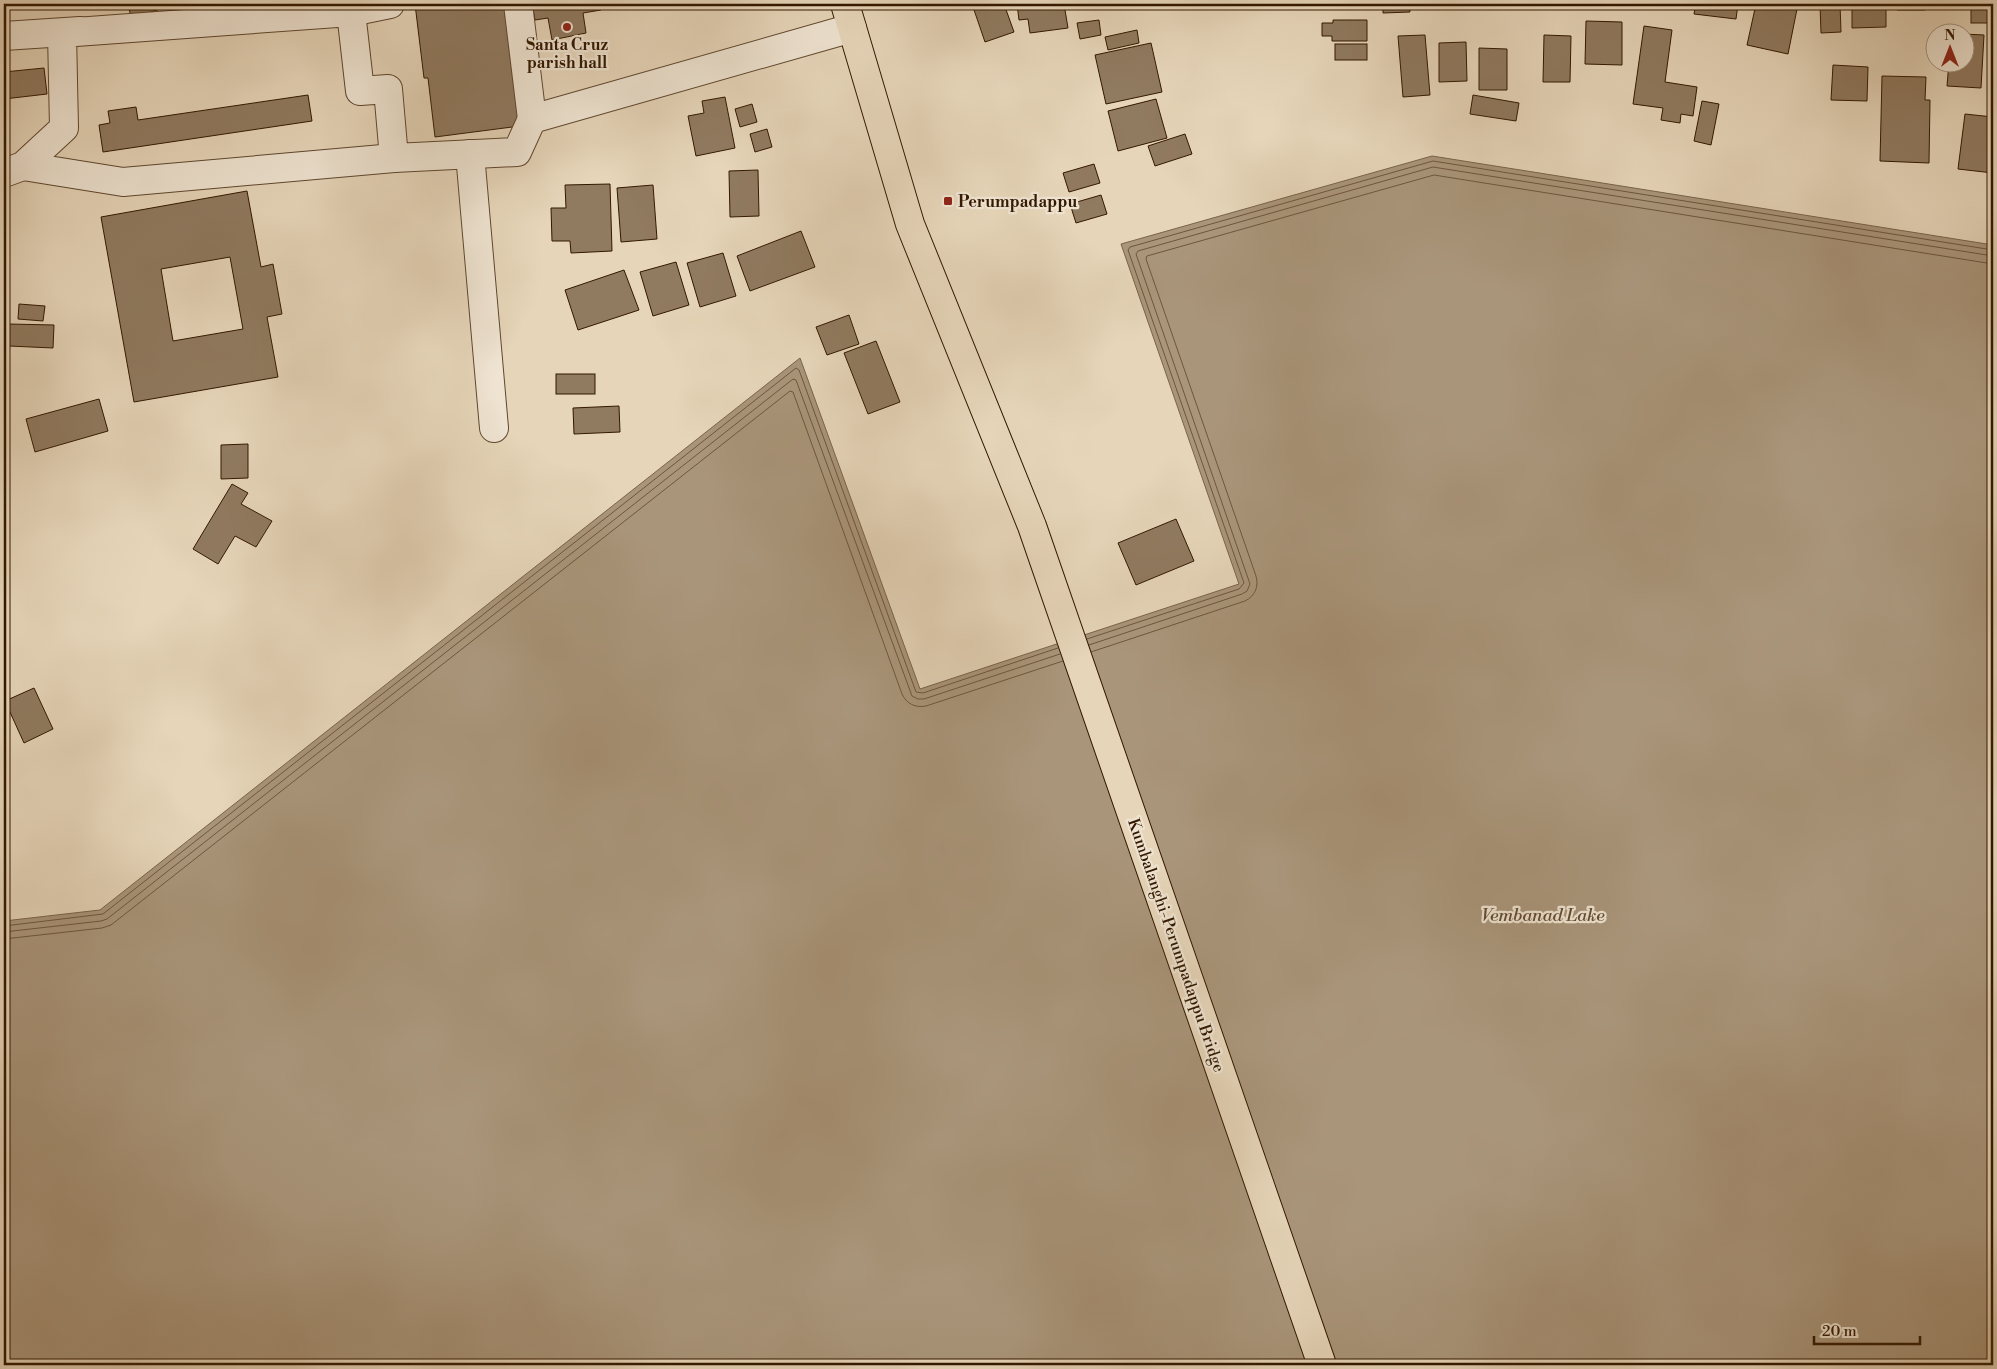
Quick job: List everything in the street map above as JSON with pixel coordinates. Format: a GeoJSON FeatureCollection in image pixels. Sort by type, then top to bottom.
{"type":"FeatureCollection","features":[{"type":"Feature","properties":{"kind":"main road","name":"Kumbalanghi-Perumpadappu Bridge"},"geometry":{"type":"LineString","coordinates":[[849,16],[910,224],[1032,526],[1322,1365]]}},
{"type":"Feature","properties":{"kind":"street"},"geometry":{"type":"LineString","coordinates":[[14,170],[64,128],[62,34],[305,9],[352,12],[390,4]]}},
{"type":"Feature","properties":{"kind":"street"},"geometry":{"type":"LineString","coordinates":[[14,170],[123,182],[394,158],[517,152],[532,119],[518,4]]}},
{"type":"Feature","properties":{"kind":"street"},"geometry":{"type":"LineString","coordinates":[[352,12],[360,91],[388,89],[394,158]]}},
{"type":"Feature","properties":{"kind":"street"},"geometry":{"type":"LineString","coordinates":[[532,119],[849,16]]}},
{"type":"Feature","properties":{"kind":"street"},"geometry":{"type":"LineString","coordinates":[[4,36],[87,31]]}},
{"type":"Feature","properties":{"kind":"street"},"geometry":{"type":"LineString","coordinates":[[470,154],[494,428]]}},
{"type":"Feature","properties":{"kind":"water","name":"Vembanad Lake"},"geometry":{"type":"Polygon","coordinates":[[[1432,156],[1993,245],[1993,1365],[4,1365],[4,921],[100,910],[800,358],[920,689],[1239,584],[1121,244],[1432,156]]]}},
{"type":"Feature","properties":{"kind":"building"},"geometry":{"type":"Polygon","coordinates":[[[127,4],[176,4],[132,18],[127,4]]]}},
{"type":"Feature","properties":{"kind":"building"},"geometry":{"type":"Polygon","coordinates":[[[415,4],[508,4],[520,126],[435,137],[428,78],[424,78],[415,4]]]}},
{"type":"Feature","properties":{"kind":"building","name":"Santa Cruz parish hall"},"geometry":{"type":"Polygon","coordinates":[[[532,4],[600,4],[601,10],[583,13],[586,33],[552,40],[548,18],[535,20],[532,4]]]}},
{"type":"Feature","properties":{"kind":"building"},"geometry":{"type":"Polygon","coordinates":[[[933,4],[953,4],[934,8],[933,4]]]}},
{"type":"Feature","properties":{"kind":"building"},"geometry":{"type":"Polygon","coordinates":[[[972,4],[1004,4],[1014,32],[985,42],[972,4]]]}},
{"type":"Feature","properties":{"kind":"building"},"geometry":{"type":"Polygon","coordinates":[[[1017,4],[1064,4],[1068,28],[1030,33],[1028,19],[1019,20],[1017,4]]]}},
{"type":"Feature","properties":{"kind":"building"},"geometry":{"type":"Polygon","coordinates":[[[1383,4],[1409,4],[1410,12],[1383,13],[1383,4]]]}},
{"type":"Feature","properties":{"kind":"building"},"geometry":{"type":"Polygon","coordinates":[[[1696,4],[1738,4],[1736,19],[1694,14],[1696,4]]]}},
{"type":"Feature","properties":{"kind":"building"},"geometry":{"type":"Polygon","coordinates":[[[1756,4],[1798,4],[1788,54],[1747,45],[1756,4]]]}},
{"type":"Feature","properties":{"kind":"building"},"geometry":{"type":"Polygon","coordinates":[[[1820,4],[1840,4],[1841,32],[1821,33],[1820,4]]]}},
{"type":"Feature","properties":{"kind":"building"},"geometry":{"type":"Polygon","coordinates":[[[1852,4],[1886,4],[1886,27],[1852,28],[1852,4]]]}},
{"type":"Feature","properties":{"kind":"building"},"geometry":{"type":"Polygon","coordinates":[[[1897,4],[1924,4],[1925,10],[1897,10],[1897,4]]]}},
{"type":"Feature","properties":{"kind":"building"},"geometry":{"type":"Polygon","coordinates":[[[1971,4],[1993,4],[1993,23],[1971,22],[1971,4]]]}},
{"type":"Feature","properties":{"kind":"building"},"geometry":{"type":"Polygon","coordinates":[[[1099,20],[1101,35],[1080,39],[1077,23],[1099,20]]]}},
{"type":"Feature","properties":{"kind":"building"},"geometry":{"type":"Polygon","coordinates":[[[1333,20],[1367,20],[1367,41],[1332,41],[1332,36],[1322,36],[1322,23],[1333,23],[1333,20]]]}},
{"type":"Feature","properties":{"kind":"building"},"geometry":{"type":"Polygon","coordinates":[[[1586,21],[1622,22],[1622,65],[1585,64],[1586,21]]]}},
{"type":"Feature","properties":{"kind":"building"},"geometry":{"type":"Polygon","coordinates":[[[1644,26],[1672,30],[1665,82],[1697,87],[1693,116],[1681,114],[1680,123],[1661,120],[1663,108],[1633,104],[1644,26]]]}},
{"type":"Feature","properties":{"kind":"building"},"geometry":{"type":"Polygon","coordinates":[[[1137,30],[1139,43],[1108,50],[1105,37],[1137,30]]]}},
{"type":"Feature","properties":{"kind":"building"},"geometry":{"type":"Polygon","coordinates":[[[1974,34],[1984,35],[1981,88],[1947,86],[1948,72],[1974,72],[1974,34]]]}},
{"type":"Feature","properties":{"kind":"building"},"geometry":{"type":"Polygon","coordinates":[[[1425,35],[1430,95],[1403,97],[1398,36],[1425,35]]]}},
{"type":"Feature","properties":{"kind":"building"},"geometry":{"type":"Polygon","coordinates":[[[1544,35],[1571,36],[1570,82],[1543,82],[1544,35]]]}},
{"type":"Feature","properties":{"kind":"building"},"geometry":{"type":"Polygon","coordinates":[[[1466,42],[1467,81],[1439,82],[1439,43],[1466,42]]]}},
{"type":"Feature","properties":{"kind":"building"},"geometry":{"type":"Polygon","coordinates":[[[1151,43],[1162,92],[1106,104],[1095,55],[1151,43]]]}},
{"type":"Feature","properties":{"kind":"building"},"geometry":{"type":"Polygon","coordinates":[[[1335,44],[1367,44],[1367,60],[1335,60],[1335,44]]]}},
{"type":"Feature","properties":{"kind":"building"},"geometry":{"type":"Polygon","coordinates":[[[1479,48],[1507,49],[1507,90],[1479,90],[1479,48]]]}},
{"type":"Feature","properties":{"kind":"building"},"geometry":{"type":"Polygon","coordinates":[[[1833,65],[1868,67],[1867,101],[1831,100],[1833,65]]]}},
{"type":"Feature","properties":{"kind":"building"},"geometry":{"type":"Polygon","coordinates":[[[44,68],[47,94],[4,99],[4,72],[44,68]]]}},
{"type":"Feature","properties":{"kind":"building"},"geometry":{"type":"Polygon","coordinates":[[[1882,76],[1926,77],[1925,100],[1930,100],[1929,163],[1880,161],[1882,76]]]}},
{"type":"Feature","properties":{"kind":"building"},"geometry":{"type":"Polygon","coordinates":[[[308,95],[312,121],[103,152],[99,125],[110,123],[108,111],[136,107],[138,120],[308,95]]]}},
{"type":"Feature","properties":{"kind":"building"},"geometry":{"type":"Polygon","coordinates":[[[1473,95],[1519,103],[1516,121],[1470,114],[1473,95]]]}},
{"type":"Feature","properties":{"kind":"building"},"geometry":{"type":"Polygon","coordinates":[[[725,97],[735,148],[696,156],[688,116],[704,113],[702,101],[725,97]]]}},
{"type":"Feature","properties":{"kind":"building"},"geometry":{"type":"Polygon","coordinates":[[[1156,99],[1167,138],[1118,151],[1108,111],[1156,99]]]}},
{"type":"Feature","properties":{"kind":"building"},"geometry":{"type":"Polygon","coordinates":[[[1702,101],[1719,104],[1711,145],[1694,141],[1702,101]]]}},
{"type":"Feature","properties":{"kind":"building"},"geometry":{"type":"Polygon","coordinates":[[[752,104],[757,122],[740,127],[735,109],[752,104]]]}},
{"type":"Feature","properties":{"kind":"building"},"geometry":{"type":"Polygon","coordinates":[[[1965,114],[1993,117],[1993,173],[1958,169],[1965,114]]]}},
{"type":"Feature","properties":{"kind":"building"},"geometry":{"type":"Polygon","coordinates":[[[767,129],[772,147],[755,152],[750,134],[767,129]]]}},
{"type":"Feature","properties":{"kind":"building"},"geometry":{"type":"Polygon","coordinates":[[[1185,134],[1192,154],[1155,166],[1148,146],[1185,134]]]}},
{"type":"Feature","properties":{"kind":"building"},"geometry":{"type":"Polygon","coordinates":[[[1094,164],[1100,183],[1069,192],[1063,173],[1094,164]]]}},
{"type":"Feature","properties":{"kind":"building"},"geometry":{"type":"Polygon","coordinates":[[[758,170],[759,216],[730,217],[729,171],[758,170]]]}},
{"type":"Feature","properties":{"kind":"building"},"geometry":{"type":"Polygon","coordinates":[[[610,184],[612,251],[571,253],[570,241],[552,241],[551,208],[566,208],[565,185],[610,184]]]}},
{"type":"Feature","properties":{"kind":"building"},"geometry":{"type":"Polygon","coordinates":[[[653,185],[657,239],[621,242],[617,188],[653,185]]]}},
{"type":"Feature","properties":{"kind":"building"},"geometry":{"type":"Polygon","coordinates":[[[247,191],[261,267],[273,264],[282,314],[267,317],[278,377],[134,402],[101,217],[247,191]],[[230,257],[161,269],[173,341],[243,329],[230,257]]]}},
{"type":"Feature","properties":{"kind":"building"},"geometry":{"type":"Polygon","coordinates":[[[1101,195],[1107,214],[1076,223],[1070,204],[1101,195]]]}},
{"type":"Feature","properties":{"kind":"building"},"geometry":{"type":"Polygon","coordinates":[[[801,231],[815,267],[750,291],[737,256],[801,231]]]}},
{"type":"Feature","properties":{"kind":"building"},"geometry":{"type":"Polygon","coordinates":[[[723,253],[736,296],[700,307],[687,263],[723,253]]]}},
{"type":"Feature","properties":{"kind":"building"},"geometry":{"type":"Polygon","coordinates":[[[676,262],[689,305],[653,316],[640,272],[676,262]]]}},
{"type":"Feature","properties":{"kind":"building"},"geometry":{"type":"Polygon","coordinates":[[[624,270],[639,310],[578,330],[565,290],[624,270]]]}},
{"type":"Feature","properties":{"kind":"building"},"geometry":{"type":"Polygon","coordinates":[[[19,304],[45,306],[43,321],[18,319],[19,304]]]}},
{"type":"Feature","properties":{"kind":"building"},"geometry":{"type":"Polygon","coordinates":[[[849,315],[859,344],[827,355],[816,327],[849,315]]]}},
{"type":"Feature","properties":{"kind":"building"},"geometry":{"type":"Polygon","coordinates":[[[9,324],[54,325],[53,348],[9,346],[9,324]]]}},
{"type":"Feature","properties":{"kind":"building"},"geometry":{"type":"Polygon","coordinates":[[[876,341],[900,402],[868,414],[844,353],[876,341]]]}},
{"type":"Feature","properties":{"kind":"building"},"geometry":{"type":"Polygon","coordinates":[[[556,374],[595,374],[595,394],[556,394],[556,374]]]}},
{"type":"Feature","properties":{"kind":"building"},"geometry":{"type":"Polygon","coordinates":[[[99,399],[108,431],[35,452],[26,419],[99,399]]]}},
{"type":"Feature","properties":{"kind":"building"},"geometry":{"type":"Polygon","coordinates":[[[619,406],[620,432],[574,434],[573,408],[619,406]]]}},
{"type":"Feature","properties":{"kind":"building"},"geometry":{"type":"Polygon","coordinates":[[[248,444],[248,478],[221,479],[221,445],[248,444]]]}},
{"type":"Feature","properties":{"kind":"building"},"geometry":{"type":"Polygon","coordinates":[[[232,484],[248,493],[241,504],[272,521],[256,547],[235,536],[218,564],[193,549],[232,484]]]}},
{"type":"Feature","properties":{"kind":"building"},"geometry":{"type":"Polygon","coordinates":[[[1176,519],[1194,561],[1136,585],[1118,543],[1176,519]]]}},
{"type":"Feature","properties":{"kind":"building"},"geometry":{"type":"Polygon","coordinates":[[[34,688],[53,729],[24,743],[5,701],[34,688]]]}},
{"type":"Feature","properties":{"kind":"place","name":"Santa Cruz parish hall"},"geometry":{"type":"Point","coordinates":[567,27]}},
{"type":"Feature","properties":{"kind":"place","name":"Perumpadappu"},"geometry":{"type":"Point","coordinates":[948,201]}}]}
